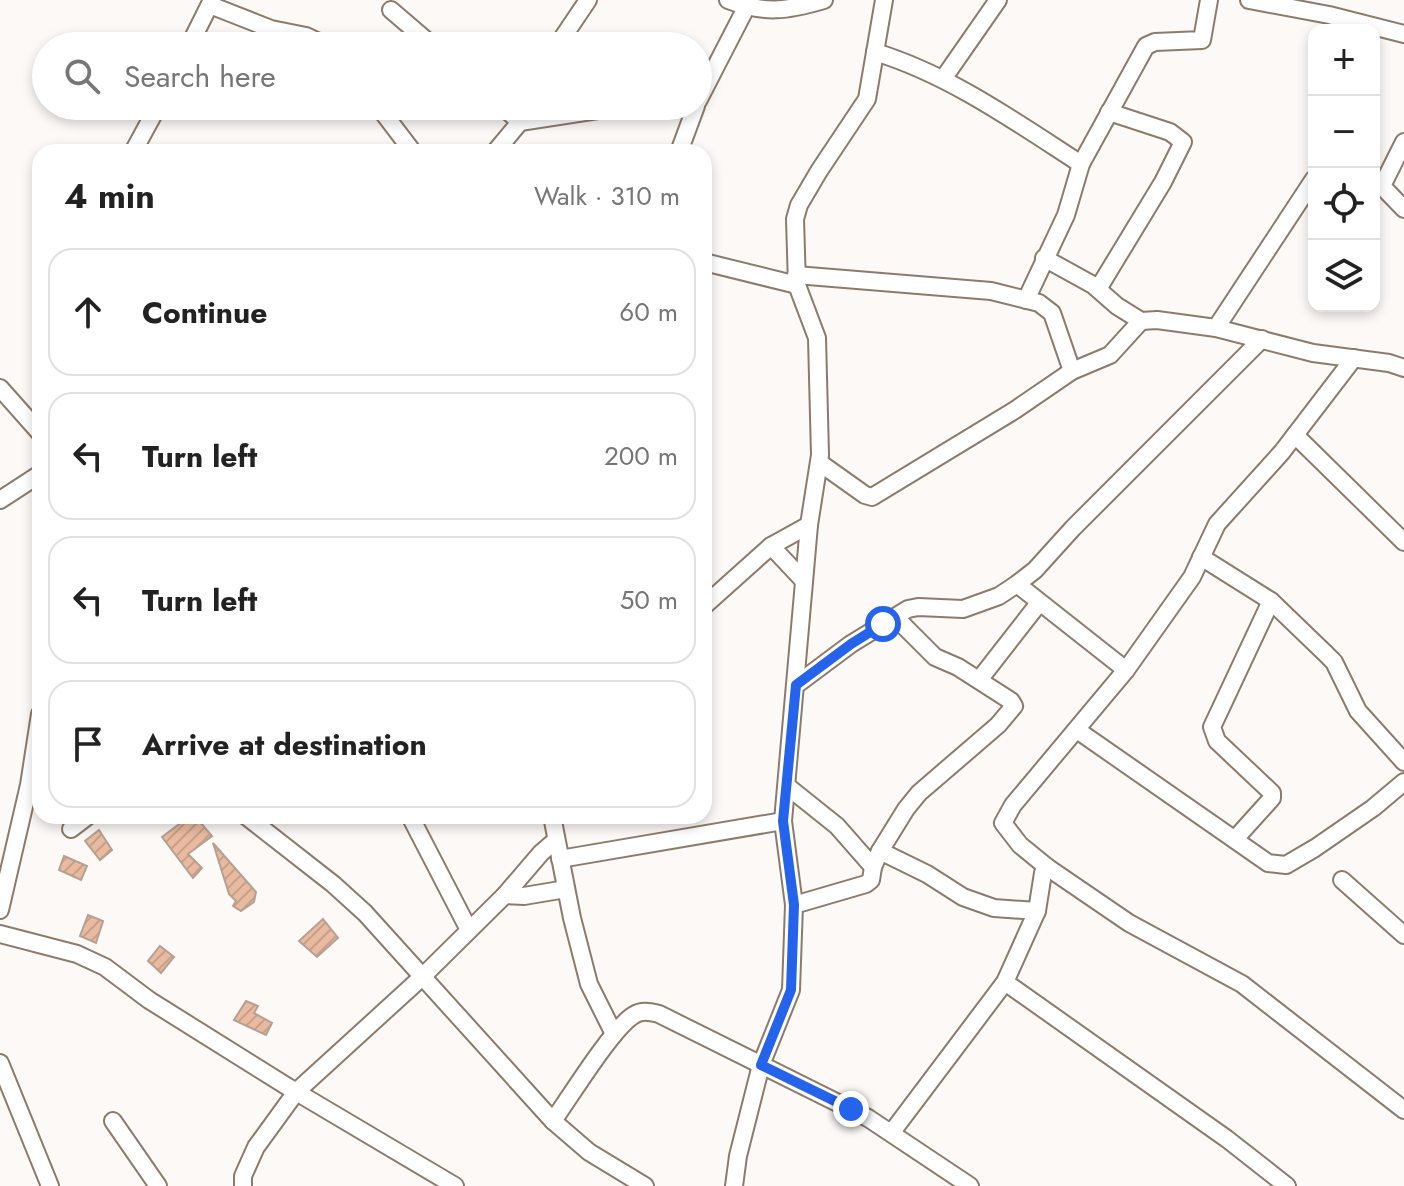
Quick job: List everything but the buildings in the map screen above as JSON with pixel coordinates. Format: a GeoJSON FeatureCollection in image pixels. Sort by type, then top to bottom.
{"type":"FeatureCollection","features":[{"type":"Feature","properties":{"kind":"street"},"geometry":{"type":"LineString","coordinates":[[566,32],[588,0]]}},
{"type":"Feature","properties":{"kind":"street"},"geometry":{"type":"LineString","coordinates":[[728,0],[789,11],[824,0]]}},
{"type":"Feature","properties":{"kind":"street"},"geometry":{"type":"LineString","coordinates":[[734,1186],[738,1156],[761,1065],[791,990],[794,905],[783,821],[809,525],[820,463],[817,338],[797,280],[794,238],[799,205],[867,99],[884,0]]}},
{"type":"Feature","properties":{"kind":"street"},"geometry":{"type":"LineString","coordinates":[[943,79],[998,0]]}},
{"type":"Feature","properties":{"kind":"street"},"geometry":{"type":"LineString","coordinates":[[1026,300],[1066,215],[1081,164],[1148,44],[1202,40],[1209,0]]}},
{"type":"Feature","properties":{"kind":"street"},"geometry":{"type":"LineString","coordinates":[[1249,0],[1329,15],[1404,34]]}},
{"type":"Feature","properties":{"kind":"street"},"geometry":{"type":"LineString","coordinates":[[196,32],[211,2],[271,29],[286,32]]}},
{"type":"Feature","properties":{"kind":"street"},"geometry":{"type":"LineString","coordinates":[[712,74],[749,4]]}},
{"type":"Feature","properties":{"kind":"street"},"geometry":{"type":"LineString","coordinates":[[391,10],[417,32]]}},
{"type":"Feature","properties":{"kind":"street"},"geometry":{"type":"LineString","coordinates":[[875,52],[908,62],[943,79],[1081,164]]}},
{"type":"Feature","properties":{"kind":"street"},"geometry":{"type":"LineString","coordinates":[[1098,289],[1163,182],[1183,142],[1170,132],[1109,112]]}},
{"type":"Feature","properties":{"kind":"street"},"geometry":{"type":"LineString","coordinates":[[137,144],[150,120]]}},
{"type":"Feature","properties":{"kind":"street"},"geometry":{"type":"LineString","coordinates":[[389,120],[407,144]]}},
{"type":"Feature","properties":{"kind":"street"},"geometry":{"type":"LineString","coordinates":[[501,144],[519,120]]}},
{"type":"Feature","properties":{"kind":"street"},"geometry":{"type":"LineString","coordinates":[[682,144],[691,120]]}},
{"type":"Feature","properties":{"kind":"street"},"geometry":{"type":"LineString","coordinates":[[1380,179],[1404,142]]}},
{"type":"Feature","properties":{"kind":"street"},"geometry":{"type":"LineString","coordinates":[[1380,184],[1404,209]]}},
{"type":"Feature","properties":{"kind":"street"},"geometry":{"type":"LineString","coordinates":[[1216,328],[1308,188]]}},
{"type":"Feature","properties":{"kind":"street"},"geometry":{"type":"LineString","coordinates":[[1044,258],[1098,289],[1141,321],[1157,320],[1216,328],[1313,353],[1389,363],[1404,368]]}},
{"type":"Feature","properties":{"kind":"street"},"geometry":{"type":"LineString","coordinates":[[712,264],[797,280],[991,291],[1026,300],[1052,313],[1072,371]]}},
{"type":"Feature","properties":{"kind":"street"},"geometry":{"type":"LineString","coordinates":[[820,463],[872,497],[1015,410],[1072,371],[1110,355],[1141,321]]}},
{"type":"Feature","properties":{"kind":"street"},"geometry":{"type":"LineString","coordinates":[[796,685],[851,644],[908,609],[963,609],[999,596],[1017,584],[1035,570],[1262,339]]}},
{"type":"Feature","properties":{"kind":"street"},"geometry":{"type":"LineString","coordinates":[[1354,358],[1295,435],[1217,524],[1192,577],[1126,670],[1013,805],[1003,823],[1020,845],[1047,867],[1129,923],[1242,984],[1404,1110]]}},
{"type":"Feature","properties":{"kind":"street"},"geometry":{"type":"LineString","coordinates":[[0,388],[32,424]]}},
{"type":"Feature","properties":{"kind":"street"},"geometry":{"type":"LineString","coordinates":[[1295,435],[1404,542]]}},
{"type":"Feature","properties":{"kind":"street"},"geometry":{"type":"LineString","coordinates":[[0,500],[32,479]]}},
{"type":"Feature","properties":{"kind":"street"},"geometry":{"type":"LineString","coordinates":[[712,599],[771,546],[809,525]]}},
{"type":"Feature","properties":{"kind":"street"},"geometry":{"type":"LineString","coordinates":[[771,546],[804,581]]}},
{"type":"Feature","properties":{"kind":"street"},"geometry":{"type":"LineString","coordinates":[[1201,557],[1271,601],[1334,662],[1358,711],[1404,762]]}},
{"type":"Feature","properties":{"kind":"street"},"geometry":{"type":"LineString","coordinates":[[1017,584],[1126,670]]}},
{"type":"Feature","properties":{"kind":"street"},"geometry":{"type":"LineString","coordinates":[[1235,839],[1272,798],[1272,793],[1217,741],[1212,727],[1271,601]]}},
{"type":"Feature","properties":{"kind":"street"},"geometry":{"type":"LineString","coordinates":[[979,680],[1039,603]]}},
{"type":"Feature","properties":{"kind":"street"},"geometry":{"type":"LineString","coordinates":[[794,905],[871,880],[876,859],[919,793],[1014,706],[979,680],[935,657],[895,617]]}},
{"type":"Feature","properties":{"kind":"street"},"geometry":{"type":"LineString","coordinates":[[1077,730],[1268,863],[1286,865],[1373,808],[1404,782]]}},
{"type":"Feature","properties":{"kind":"street"},"geometry":{"type":"LineString","coordinates":[[0,910],[32,766]]}},
{"type":"Feature","properties":{"kind":"street"},"geometry":{"type":"LineString","coordinates":[[787,786],[876,859],[927,874],[963,897],[994,908],[1037,911]]}},
{"type":"Feature","properties":{"kind":"street"},"geometry":{"type":"LineString","coordinates":[[560,859],[783,821]]}},
{"type":"Feature","properties":{"kind":"street"},"geometry":{"type":"LineString","coordinates":[[71,829],[78,824]]}},
{"type":"Feature","properties":{"kind":"street"},"geometry":{"type":"LineString","coordinates":[[256,824],[365,913],[553,1121],[589,1152],[645,1186]]}},
{"type":"Feature","properties":{"kind":"street"},"geometry":{"type":"LineString","coordinates":[[414,824],[469,930]]}},
{"type":"Feature","properties":{"kind":"street"},"geometry":{"type":"LineString","coordinates":[[553,824],[589,984],[614,1034]]}},
{"type":"Feature","properties":{"kind":"street"},"geometry":{"type":"LineString","coordinates":[[243,1186],[243,1176],[256,1147],[296,1092],[421,978],[556,840]]}},
{"type":"Feature","properties":{"kind":"street"},"geometry":{"type":"LineString","coordinates":[[892,1132],[1005,982],[1037,911],[1043,873],[1047,867]]}},
{"type":"Feature","properties":{"kind":"street"},"geometry":{"type":"LineString","coordinates":[[1342,880],[1404,935]]}},
{"type":"Feature","properties":{"kind":"street"},"geometry":{"type":"LineString","coordinates":[[505,895],[524,896],[566,889]]}},
{"type":"Feature","properties":{"kind":"street"},"geometry":{"type":"LineString","coordinates":[[0,934],[77,954],[105,967],[149,1000],[296,1092],[455,1186]]}},
{"type":"Feature","properties":{"kind":"street"},"geometry":{"type":"LineString","coordinates":[[1005,982],[1215,1130],[1287,1186]]}},
{"type":"Feature","properties":{"kind":"street"},"geometry":{"type":"LineString","coordinates":[[553,1121],[614,1034],[630,1017],[638,1012],[659,1014],[892,1132],[970,1186]]}},
{"type":"Feature","properties":{"kind":"street"},"geometry":{"type":"LineString","coordinates":[[0,1063],[50,1186]]}},
{"type":"Feature","properties":{"kind":"street"},"geometry":{"type":"LineString","coordinates":[[113,1121],[158,1186]]}},
{"type":"Feature","properties":{"kind":"route"},"geometry":{"type":"LineString","coordinates":[[851,1109],[761,1065],[791,990],[794,905],[783,821],[796,685],[883,624]]}}]}
